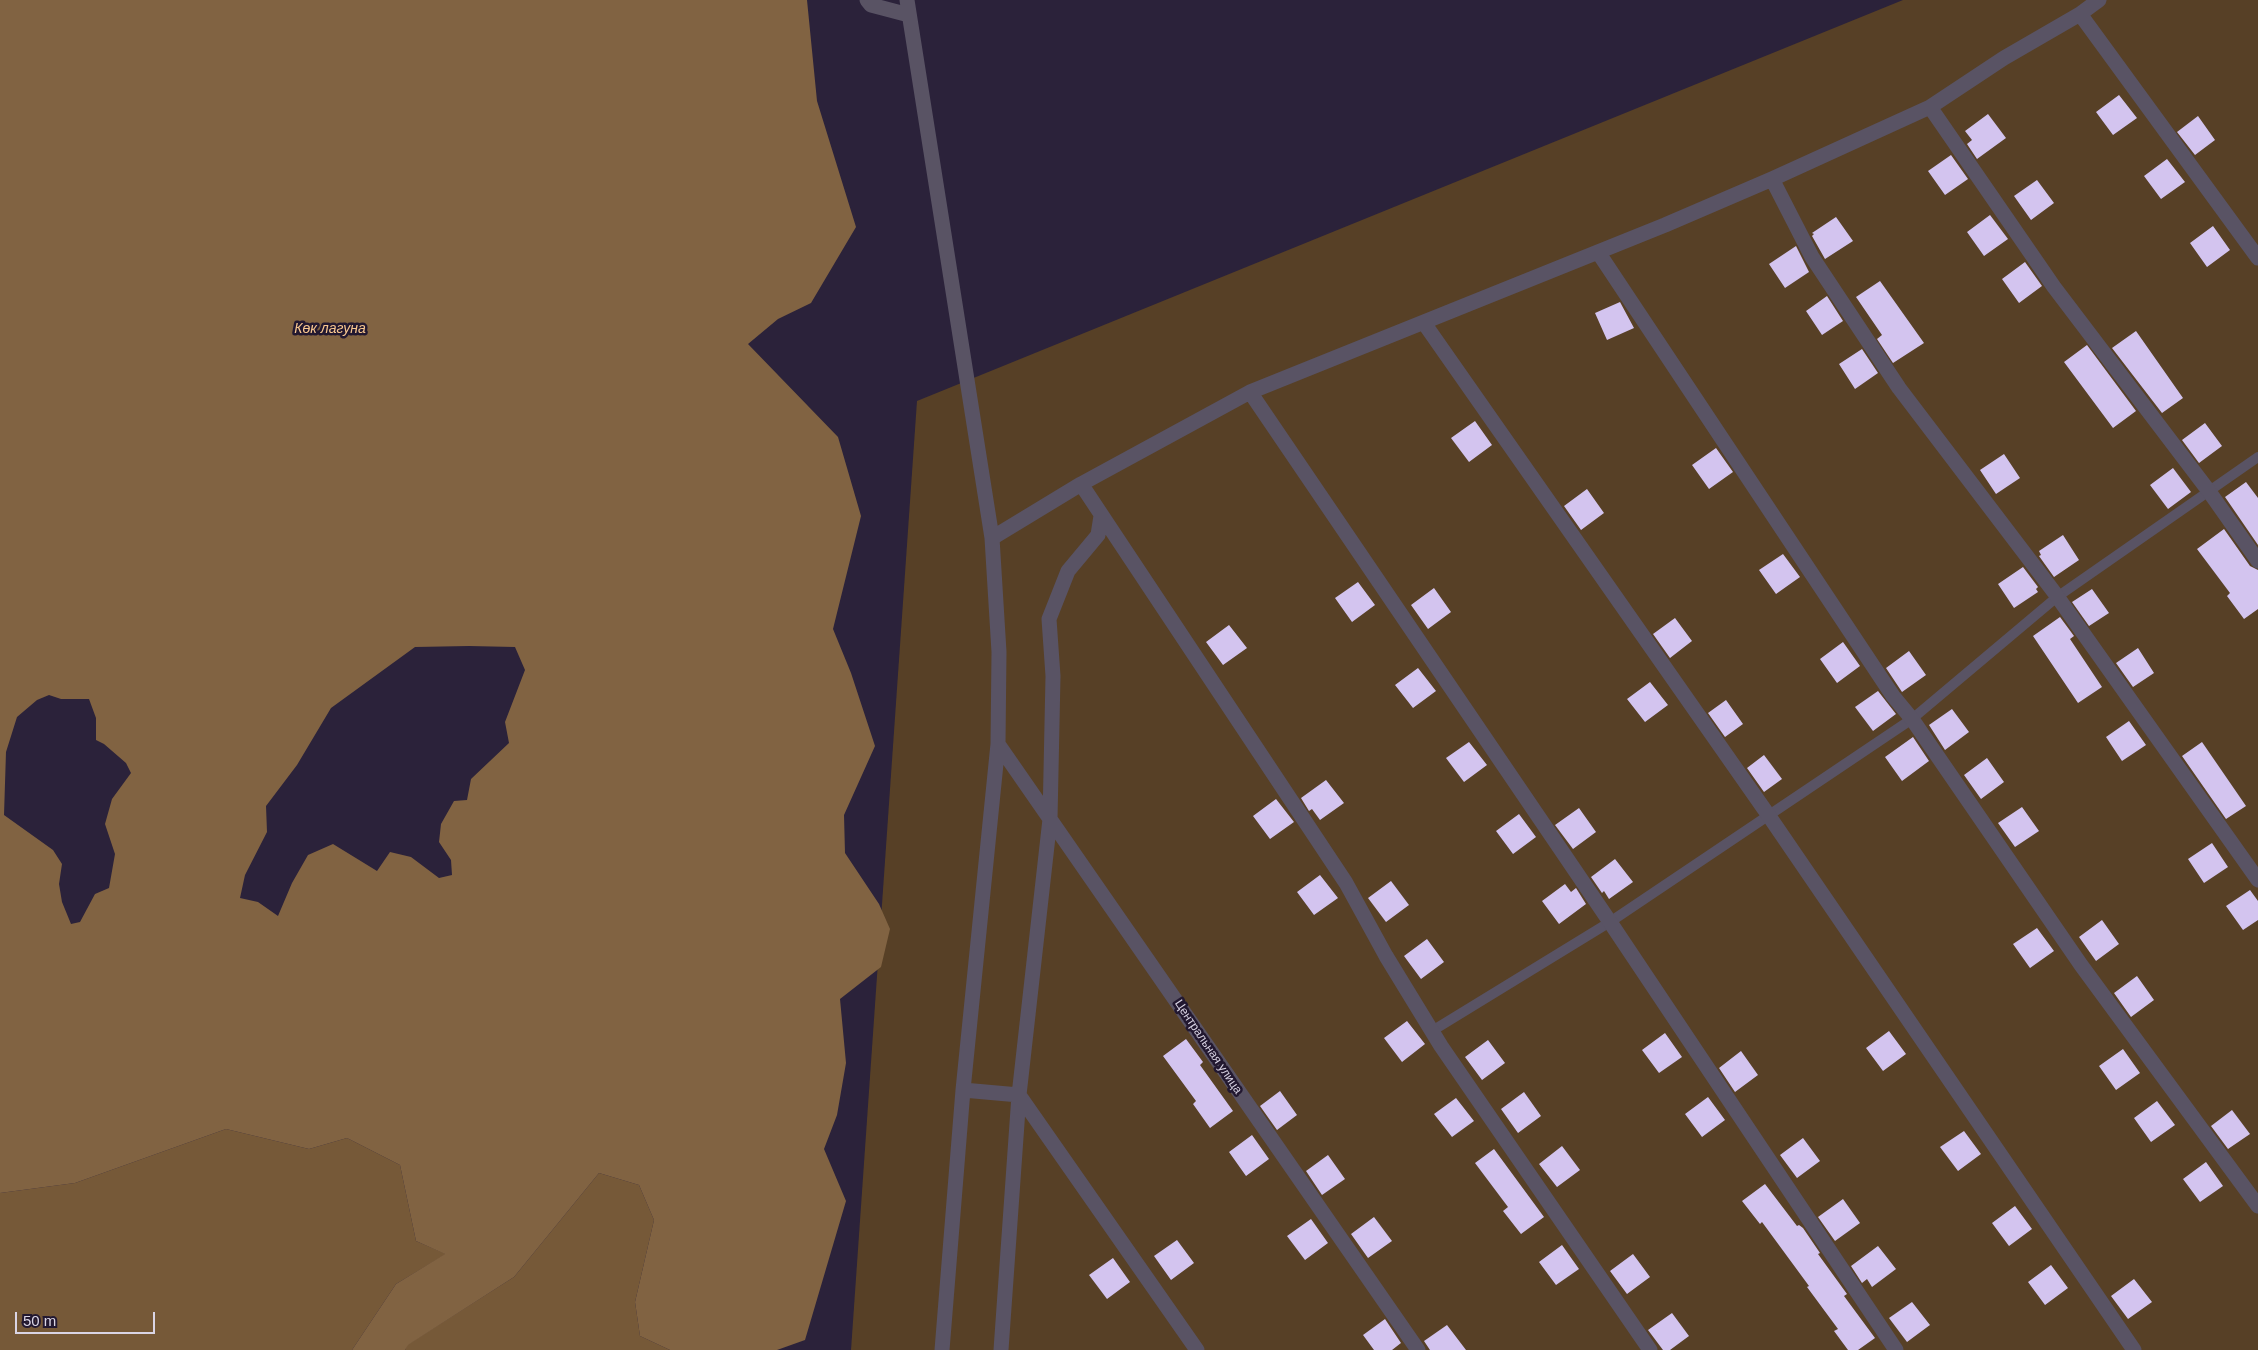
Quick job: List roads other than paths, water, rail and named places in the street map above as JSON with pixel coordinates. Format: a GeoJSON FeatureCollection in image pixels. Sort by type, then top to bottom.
{"type":"FeatureCollection","features":[{"type":"Feature","properties":{"kind":"street"},"geometry":{"type":"LineString","coordinates":[[867,0],[871,5],[909,15]]}},
{"type":"Feature","properties":{"kind":"street"},"geometry":{"type":"LineString","coordinates":[[907,0],[992,538],[998,652],[998,744],[964,1090],[942,1350]]}},
{"type":"Feature","properties":{"kind":"street"},"geometry":{"type":"LineString","coordinates":[[992,538],[1081,484],[1250,392],[1598,252],[1772,179],[1930,107],[2004,58],[2080,14],[2098,0]]}},
{"type":"Feature","properties":{"kind":"street"},"geometry":{"type":"LineString","coordinates":[[2080,14],[2258,258]]}},
{"type":"Feature","properties":{"kind":"street"},"geometry":{"type":"LineString","coordinates":[[1930,107],[2054,287],[2208,490],[2258,561]]}},
{"type":"Feature","properties":{"kind":"street"},"geometry":{"type":"LineString","coordinates":[[1772,179],[1812,257],[1899,388],[2057,597],[2258,880]]}},
{"type":"Feature","properties":{"kind":"street"},"geometry":{"type":"LineString","coordinates":[[1598,252],[1893,696],[1912,719],[2081,965],[2258,1206]]}},
{"type":"Feature","properties":{"kind":"street"},"geometry":{"type":"LineString","coordinates":[[1424,323],[1769,816],[2134,1350]]}},
{"type":"Feature","properties":{"kind":"street"},"geometry":{"type":"LineString","coordinates":[[1250,392],[1610,922],[1896,1350]]}},
{"type":"Feature","properties":{"kind":"street"},"geometry":{"type":"LineString","coordinates":[[1081,484],[1346,883],[1386,956],[1432,1031],[1650,1350]]}},
{"type":"Feature","properties":{"kind":"street"},"geometry":{"type":"LineString","coordinates":[[1001,1350],[1019,1095],[1050,819],[1053,676],[1049,620],[1068,571],[1098,535],[1101,516]]}},
{"type":"Feature","properties":{"kind":"street","name":"Центральная улица"},"geometry":{"type":"LineString","coordinates":[[998,744],[1418,1350]]}},
{"type":"Feature","properties":{"kind":"street"},"geometry":{"type":"LineString","coordinates":[[964,1090],[1019,1095],[1197,1350]]}},
{"type":"Feature","properties":{"kind":"lane"},"geometry":{"type":"LineString","coordinates":[[1432,1031],[1610,922],[1912,719],[2057,597],[2258,457]]}},
{"type":"Feature","properties":{"kind":"water","name":"Көк лагуна"},"geometry":{"type":"Polygon","coordinates":[[[0,0],[807,0],[817,101],[856,227],[811,303],[778,319],[748,344],[838,437],[861,516],[833,629],[851,673],[875,746],[844,815],[845,853],[879,904],[890,929],[881,967],[840,999],[846,1063],[837,1115],[824,1149],[846,1201],[805,1340],[777,1350],[670,1350],[640,1336],[635,1302],[654,1220],[639,1185],[599,1173],[514,1277],[408,1345],[405,1350],[352,1350],[396,1284],[445,1254],[416,1241],[400,1165],[347,1138],[309,1149],[226,1129],[75,1183],[0,1193],[0,0]],[[415,647],[331,708],[297,765],[266,806],[267,832],[245,875],[240,898],[258,902],[278,916],[292,883],[308,855],[333,844],[377,871],[390,852],[411,857],[439,878],[452,875],[451,860],[439,842],[441,824],[454,801],[467,800],[471,779],[509,743],[505,722],[525,670],[515,647],[415,647]],[[49,695],[37,700],[17,717],[6,752],[4,815],[53,850],[62,864],[59,884],[62,902],[71,924],[80,922],[95,894],[109,888],[115,854],[105,824],[112,799],[131,773],[126,763],[104,744],[96,740],[96,718],[89,699],[61,699],[49,695]]]}}]}
